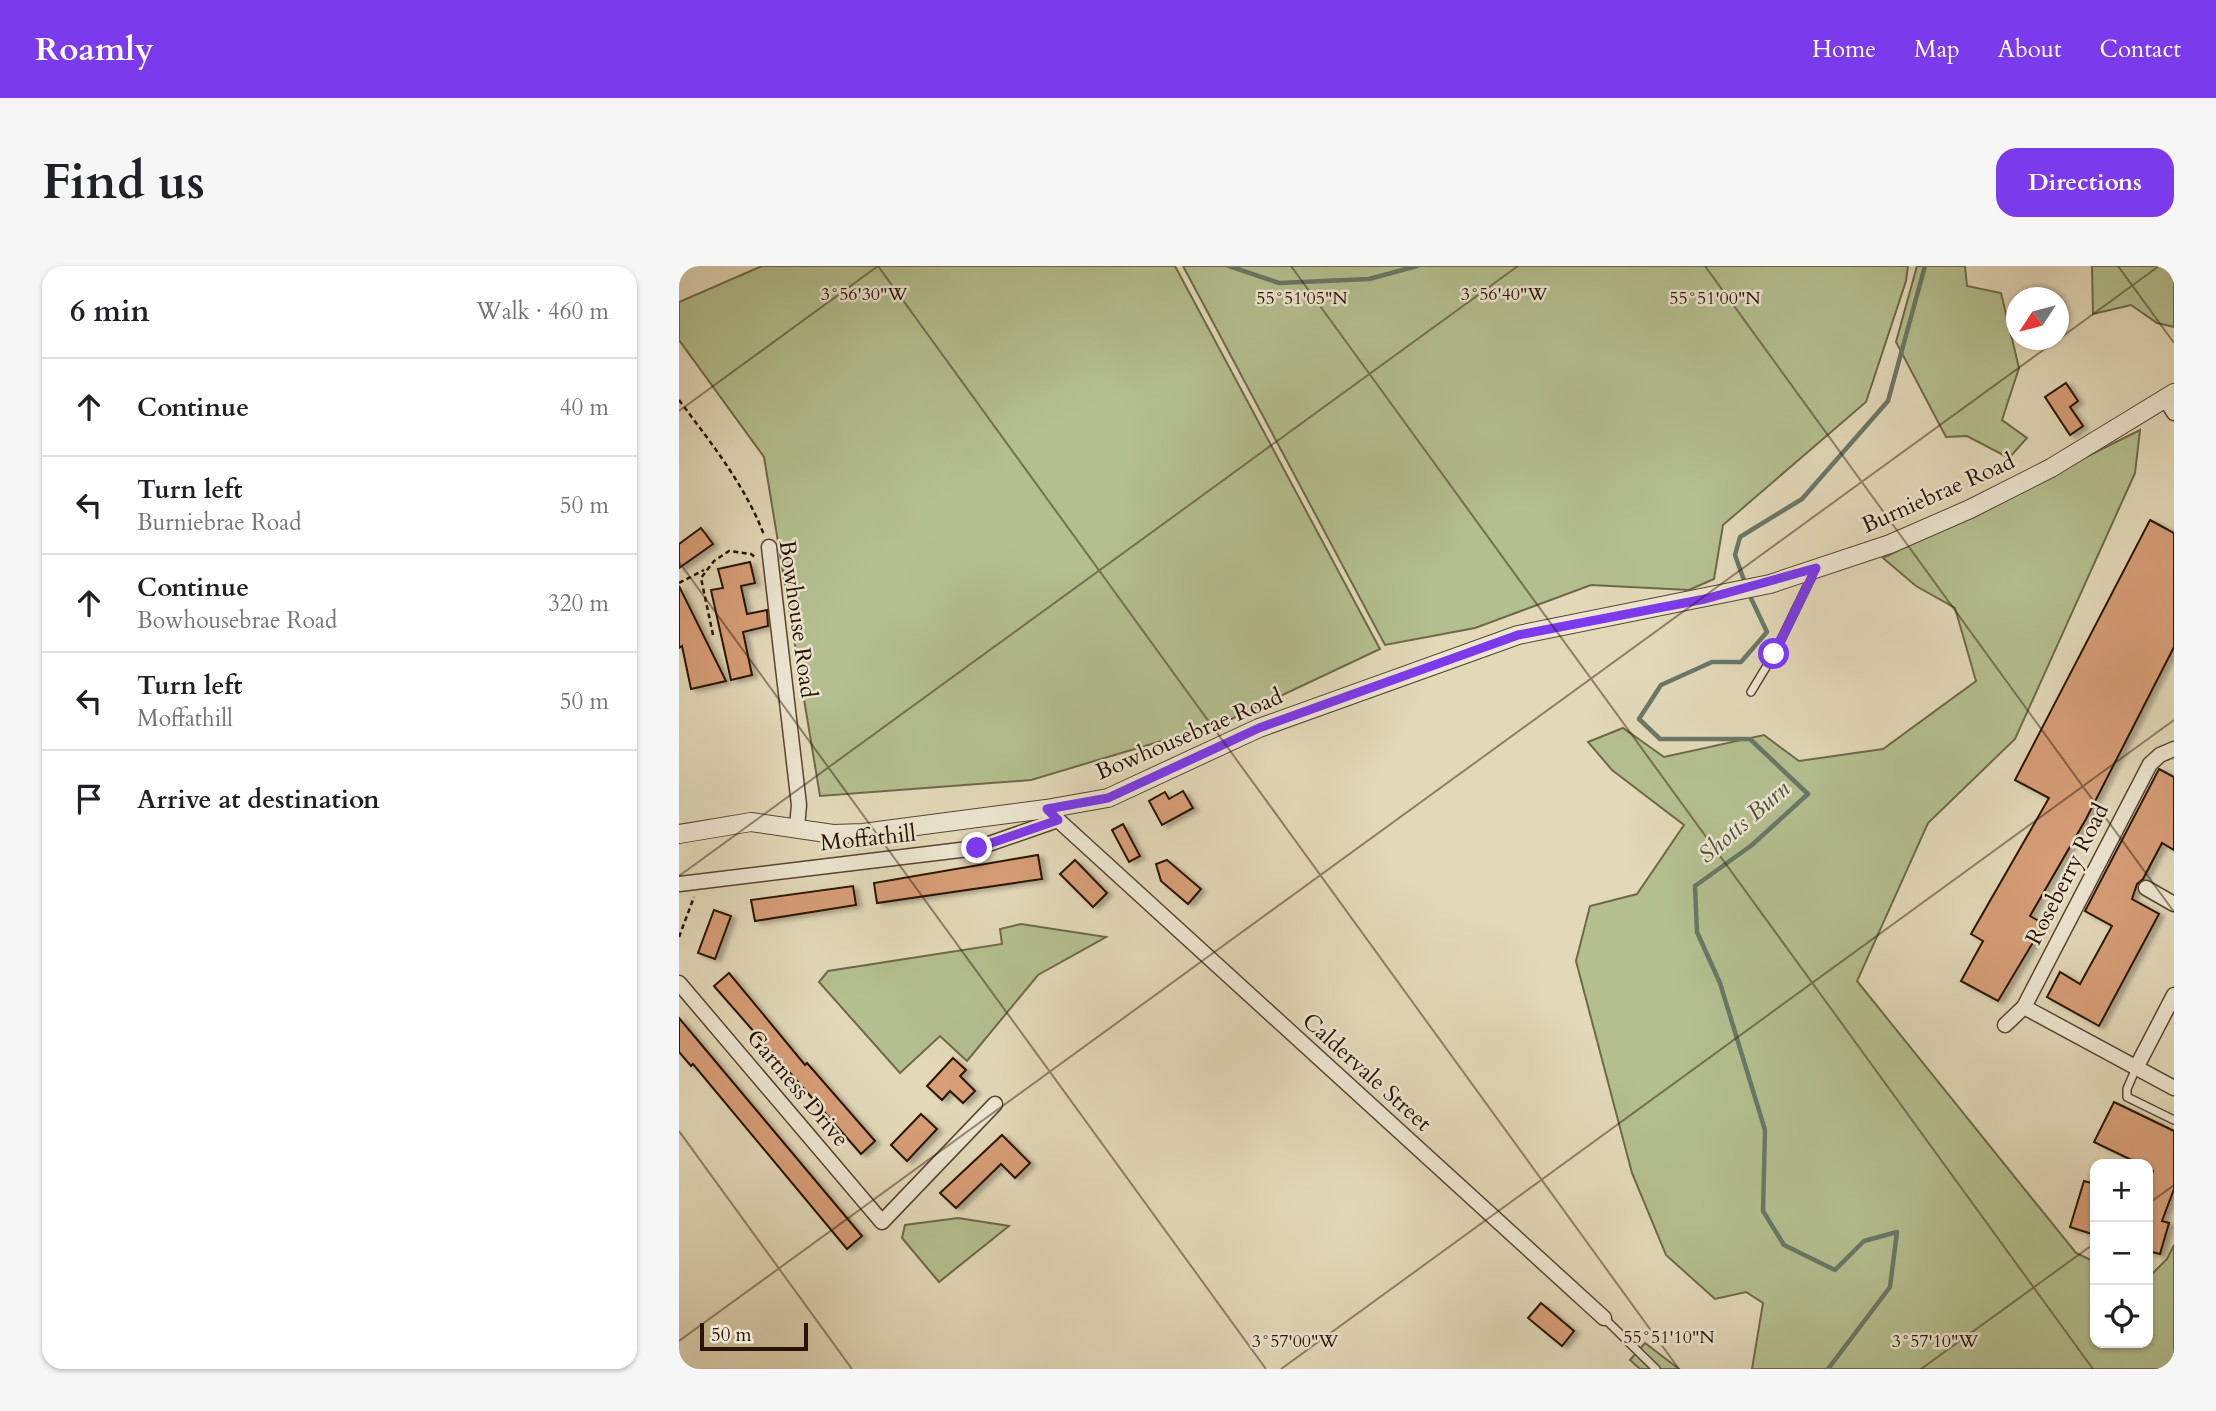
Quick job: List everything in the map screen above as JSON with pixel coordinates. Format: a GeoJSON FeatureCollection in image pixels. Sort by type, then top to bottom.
{"type":"FeatureCollection","features":[{"type":"Feature","properties":{"kind":"street","name":"Burniebrae Road"},"geometry":{"type":"LineString","coordinates":[[1705,599],[1770,584],[1890,544],[1970,509],[2051,468],[2171,401]]}},
{"type":"Feature","properties":{"kind":"street","name":"Bowhouse Road"},"geometry":{"type":"LineString","coordinates":[[769,547],[799,805],[797,827]]}},
{"type":"Feature","properties":{"kind":"street","name":"Bowhousebrae Road"},"geometry":{"type":"LineString","coordinates":[[679,834],[751,822],[833,834],[863,833],[1052,815],[1108,798],[1259,728],[1518,635],[1705,599]]}},
{"type":"Feature","properties":{"kind":"street"},"geometry":{"type":"LineString","coordinates":[[2160,755],[2174,749]]}},
{"type":"Feature","properties":{"kind":"street"},"geometry":{"type":"LineString","coordinates":[[2160,755],[2174,762]]}},
{"type":"Feature","properties":{"kind":"street","name":"Roseberry Road"},"geometry":{"type":"LineString","coordinates":[[2005,1025],[2024,1007],[2150,764],[2160,755]]}},
{"type":"Feature","properties":{"kind":"street","name":"Moffathill"},"geometry":{"type":"LineString","coordinates":[[679,884],[700,879],[977,848],[1052,815]]}},
{"type":"Feature","properties":{"kind":"street","name":"Caldervale Street"},"geometry":{"type":"LineString","coordinates":[[1052,815],[1604,1318]]}},
{"type":"Feature","properties":{"kind":"street"},"geometry":{"type":"LineString","coordinates":[[2146,888],[2174,904]]}},
{"type":"Feature","properties":{"kind":"street","name":"Gartness Drive"},"geometry":{"type":"LineString","coordinates":[[679,983],[882,1222],[995,1104]]}},
{"type":"Feature","properties":{"kind":"street"},"geometry":{"type":"LineString","coordinates":[[2136,1068],[2174,995]]}},
{"type":"Feature","properties":{"kind":"street"},"geometry":{"type":"LineString","coordinates":[[2024,1007],[2174,1088]]}},
{"type":"Feature","properties":{"kind":"lane"},"geometry":{"type":"LineString","coordinates":[[1751,692],[1774,654],[1816,568]]}},
{"type":"Feature","properties":{"kind":"lane"},"geometry":{"type":"LineString","coordinates":[[2136,1068],[2127,1089],[2127,1097],[2174,1120]]}},
{"type":"Feature","properties":{"kind":"lane","name":"Caldervale Street"},"geometry":{"type":"LineString","coordinates":[[1604,1318],[1656,1369]]}},
{"type":"Feature","properties":{"kind":"path","name":"Bowhouse Road"},"geometry":{"type":"LineString","coordinates":[[679,400],[755,510],[769,547]]}},
{"type":"Feature","properties":{"kind":"path"},"geometry":{"type":"LineString","coordinates":[[679,583],[709,567],[729,551],[751,554],[772,570]]}},
{"type":"Feature","properties":{"kind":"path"},"geometry":{"type":"LineString","coordinates":[[709,567],[701,578],[713,635]]}},
{"type":"Feature","properties":{"kind":"path"},"geometry":{"type":"LineString","coordinates":[[679,937],[700,879]]}},
{"type":"Feature","properties":{"kind":"green space"},"geometry":{"type":"Polygon","coordinates":[[[762,266],[1175,266],[1380,649],[1225,722],[1031,780],[820,796],[764,457],[679,340],[679,302],[762,266]]]}},
{"type":"Feature","properties":{"kind":"green space"},"geometry":{"type":"Polygon","coordinates":[[[1183,266],[1908,266],[1906,281],[1866,402],[1723,525],[1714,579],[1689,590],[1591,585],[1475,628],[1385,645],[1183,266]]]}},
{"type":"Feature","properties":{"kind":"green space"},"geometry":{"type":"Polygon","coordinates":[[[1917,266],[1965,266],[1967,286],[2001,293],[2006,314],[2006,350],[2015,350],[2019,368],[2002,420],[2027,438],[2009,458],[1967,436],[1946,437],[1896,342],[1917,266]]]}},
{"type":"Feature","properties":{"kind":"green space"},"geometry":{"type":"Polygon","coordinates":[[[2092,266],[2174,266],[2174,327],[2157,323],[2131,305],[2093,314],[2092,266]]]}},
{"type":"Feature","properties":{"kind":"green space"},"geometry":{"type":"Polygon","coordinates":[[[2140,430],[2135,473],[2015,739],[1928,823],[1857,981],[2076,1253],[2090,1260],[2090,1348],[2153,1348],[2153,1273],[2167,1259],[2174,1245],[2174,1369],[1752,1369],[1763,1303],[1746,1292],[1715,1299],[1666,1255],[1632,1173],[1576,961],[1590,906],[1637,894],[1684,825],[1612,770],[1588,742],[1623,728],[1664,757],[1764,735],[1799,761],[1883,749],[1976,681],[1955,608],[1916,586],[1883,558],[2140,430]]]}},
{"type":"Feature","properties":{"kind":"green space"},"geometry":{"type":"Polygon","coordinates":[[[1021,924],[1106,937],[1038,975],[967,1061],[940,1036],[900,1073],[819,982],[828,971],[1002,944],[1000,929],[1021,924]]]}},
{"type":"Feature","properties":{"kind":"green space"},"geometry":{"type":"Polygon","coordinates":[[[958,1218],[1009,1226],[939,1282],[902,1238],[905,1225],[958,1218]]]}},
{"type":"Feature","properties":{"kind":"green space"},"geometry":{"type":"Polygon","coordinates":[[[1645,1343],[1679,1369],[1640,1369],[1630,1360],[1645,1343]]]}},
{"type":"Feature","properties":{"kind":"building"},"geometry":{"type":"Polygon","coordinates":[[[2066,383],[2078,401],[2070,407],[2083,426],[2070,435],[2045,397],[2066,383]]]}},
{"type":"Feature","properties":{"kind":"building"},"geometry":{"type":"Polygon","coordinates":[[[2150,520],[2174,533],[2174,647],[2086,819],[2030,916],[2044,924],[1998,1001],[1961,981],[1983,941],[1971,934],[2049,798],[2015,780],[2150,520]]]}},
{"type":"Feature","properties":{"kind":"building"},"geometry":{"type":"Polygon","coordinates":[[[701,528],[713,544],[679,568],[679,544],[701,528]]]}},
{"type":"Feature","properties":{"kind":"building"},"geometry":{"type":"Polygon","coordinates":[[[750,562],[755,583],[741,586],[747,614],[767,610],[768,626],[743,632],[752,675],[731,680],[711,590],[723,588],[718,569],[750,562]]]}},
{"type":"Feature","properties":{"kind":"building"},"geometry":{"type":"Polygon","coordinates":[[[679,586],[726,681],[691,689],[682,646],[679,648],[679,586]]]}},
{"type":"Feature","properties":{"kind":"building"},"geometry":{"type":"Polygon","coordinates":[[[2159,769],[2174,777],[2174,850],[2162,843],[2143,879],[2137,884],[2132,899],[2159,914],[2099,1026],[2047,997],[2060,972],[2080,984],[2112,926],[2085,911],[2159,769]]]}},
{"type":"Feature","properties":{"kind":"building"},"geometry":{"type":"Polygon","coordinates":[[[1183,791],[1193,808],[1162,825],[1149,801],[1165,792],[1169,799],[1183,791]]]}},
{"type":"Feature","properties":{"kind":"building"},"geometry":{"type":"Polygon","coordinates":[[[1123,824],[1140,856],[1129,862],[1112,830],[1123,824]]]}},
{"type":"Feature","properties":{"kind":"building"},"geometry":{"type":"Polygon","coordinates":[[[1038,855],[1042,879],[877,903],[874,883],[1038,855]]]}},
{"type":"Feature","properties":{"kind":"building"},"geometry":{"type":"Polygon","coordinates":[[[1075,860],[1107,893],[1093,907],[1060,874],[1075,860]]]}},
{"type":"Feature","properties":{"kind":"building"},"geometry":{"type":"Polygon","coordinates":[[[1167,860],[1201,889],[1188,904],[1161,881],[1156,864],[1167,860]]]}},
{"type":"Feature","properties":{"kind":"building"},"geometry":{"type":"Polygon","coordinates":[[[853,886],[856,905],[755,921],[751,900],[853,886]]]}},
{"type":"Feature","properties":{"kind":"building"},"geometry":{"type":"Polygon","coordinates":[[[714,910],[731,916],[715,959],[698,953],[714,910]]]}},
{"type":"Feature","properties":{"kind":"building"},"geometry":{"type":"Polygon","coordinates":[[[729,973],[805,1065],[807,1063],[875,1141],[861,1154],[714,986],[729,973]]]}},
{"type":"Feature","properties":{"kind":"building"},"geometry":{"type":"Polygon","coordinates":[[[679,1018],[862,1236],[847,1249],[693,1064],[691,1066],[679,1052],[679,1018]]]}},
{"type":"Feature","properties":{"kind":"building"},"geometry":{"type":"Polygon","coordinates":[[[953,1058],[966,1070],[960,1076],[975,1091],[963,1103],[950,1091],[942,1100],[927,1086],[953,1058]]]}},
{"type":"Feature","properties":{"kind":"building"},"geometry":{"type":"Polygon","coordinates":[[[2114,1102],[2174,1131],[2174,1189],[2162,1221],[2169,1223],[2160,1254],[2153,1252],[2153,1159],[2130,1159],[2094,1142],[2114,1102]]]}},
{"type":"Feature","properties":{"kind":"building"},"geometry":{"type":"Polygon","coordinates":[[[921,1114],[937,1129],[907,1161],[891,1145],[921,1114]]]}},
{"type":"Feature","properties":{"kind":"building"},"geometry":{"type":"Polygon","coordinates":[[[1002,1135],[1030,1163],[1015,1178],[1001,1164],[956,1208],[940,1193],[1002,1135]]]}},
{"type":"Feature","properties":{"kind":"building"},"geometry":{"type":"Polygon","coordinates":[[[2084,1181],[2090,1183],[2090,1233],[2070,1227],[2084,1181]]]}},
{"type":"Feature","properties":{"kind":"building"},"geometry":{"type":"Polygon","coordinates":[[[1541,1303],[1574,1331],[1562,1346],[1528,1318],[1541,1303]]]}},
{"type":"Feature","properties":{"kind":"waterway"},"geometry":{"type":"LineString","coordinates":[[1229,266],[1279,283],[1369,279],[1417,266]]}},
{"type":"Feature","properties":{"kind":"waterway","name":"Shotts Burn"},"geometry":{"type":"LineString","coordinates":[[1746,586],[1735,555],[1740,537],[1802,499],[1888,401],[1925,266]]}},
{"type":"Feature","properties":{"kind":"waterway","name":"Shotts Burn"},"geometry":{"type":"LineString","coordinates":[[1749,594],[1767,632],[1741,662],[1712,662],[1661,685],[1639,719],[1660,739],[1750,739],[1808,794],[1752,845],[1695,886],[1697,932],[1720,983],[1765,1130],[1763,1211],[1784,1245],[1835,1270],[1864,1241],[1897,1232],[1890,1287],[1828,1369]]}},
{"type":"Feature","properties":{"kind":"route"},"geometry":{"type":"LineString","coordinates":[[977,848],[1058,820],[1047,809],[1108,798],[1259,728],[1518,635],[1705,599],[1770,584],[1816,568],[1774,654]]}}]}
